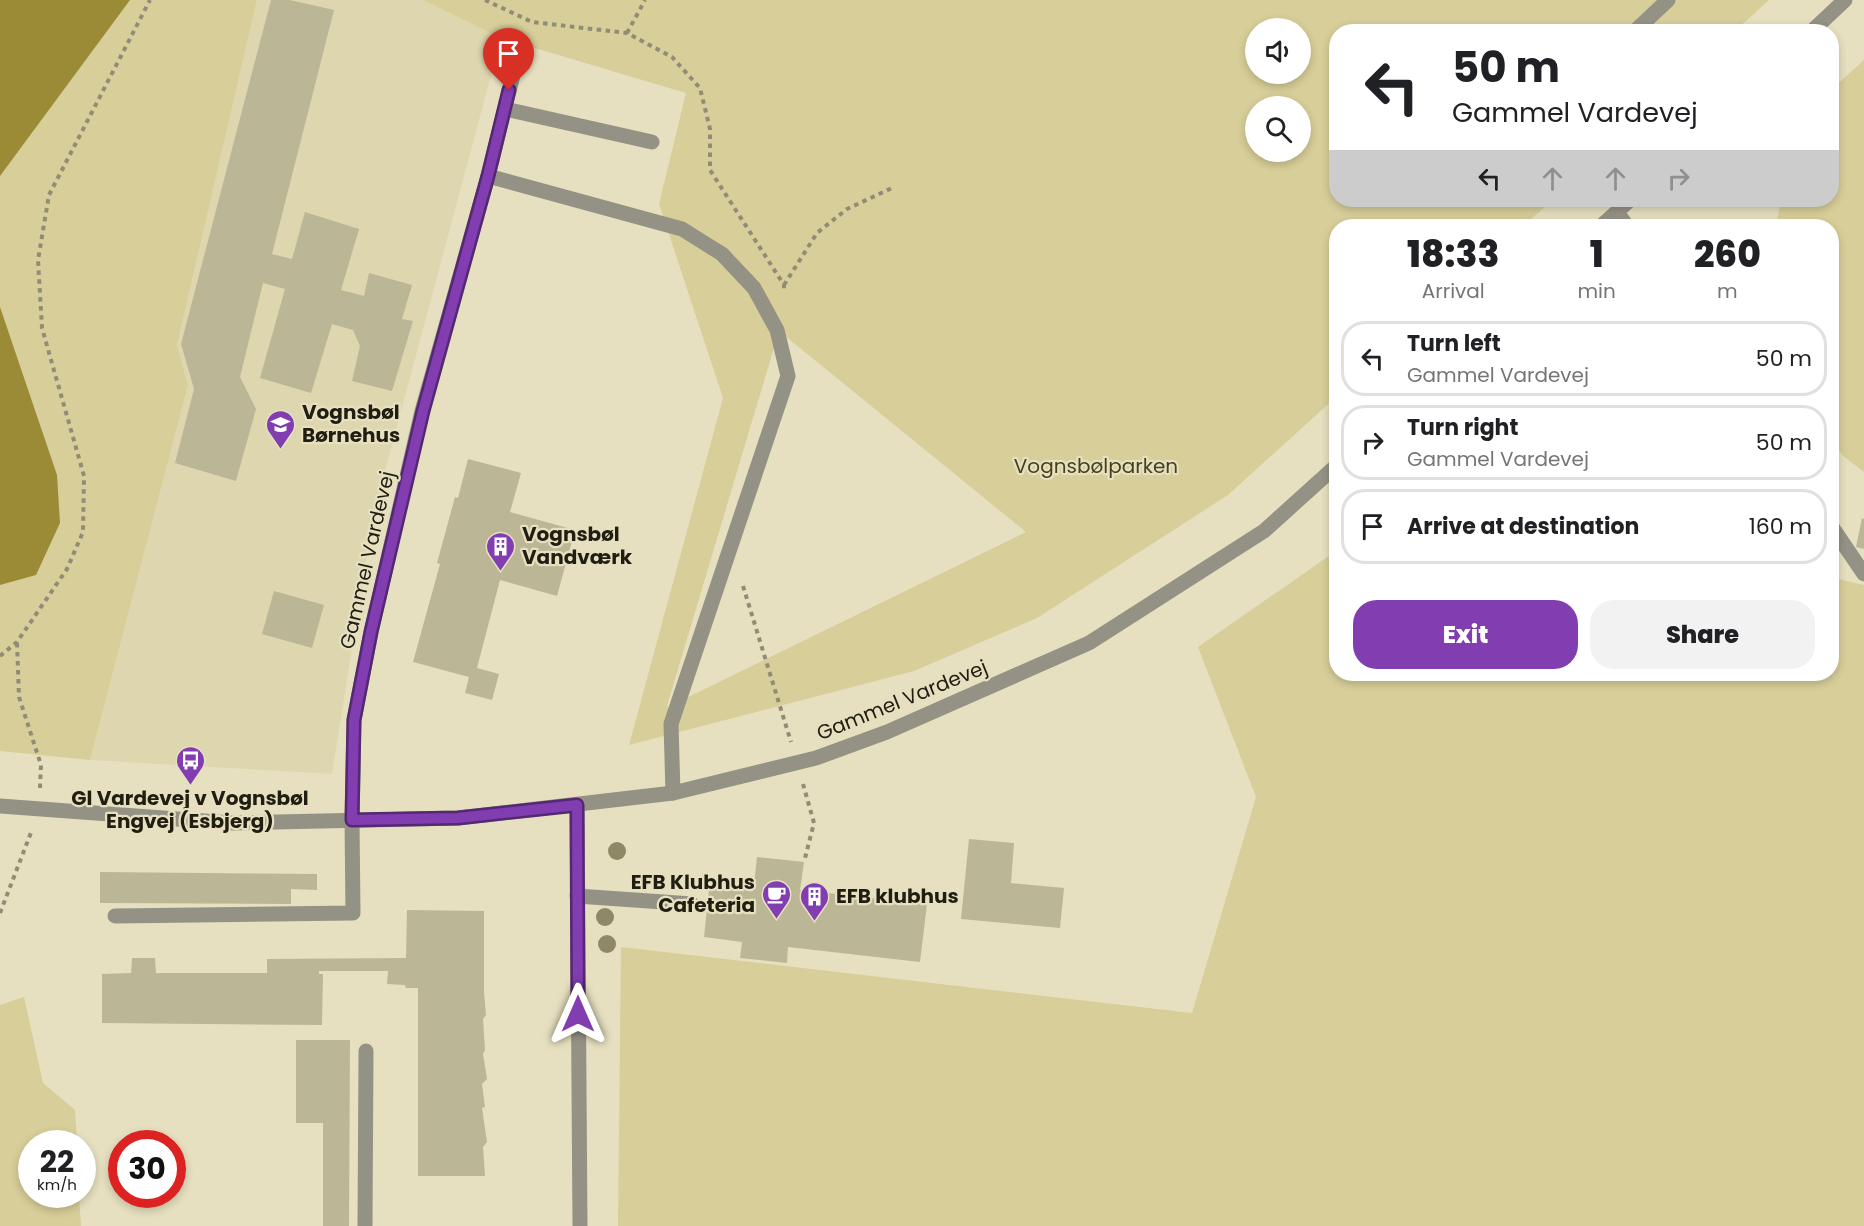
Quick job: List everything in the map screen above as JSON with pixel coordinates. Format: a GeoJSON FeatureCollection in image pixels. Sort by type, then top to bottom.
{"type":"FeatureCollection","features":[{"type":"Feature","properties":{"kind":"street"},"geometry":{"type":"LineString","coordinates":[[1642,24],[1668,0]]}},
{"type":"Feature","properties":{"kind":"street"},"geometry":{"type":"LineString","coordinates":[[1820,24],[1845,0]]}},
{"type":"Feature","properties":{"kind":"street","name":"Gammel Vardevej"},"geometry":{"type":"LineString","coordinates":[[352,820],[354,720],[371,632],[423,411],[488,176],[514,71]]}},
{"type":"Feature","properties":{"kind":"street"},"geometry":{"type":"LineString","coordinates":[[505,109],[652,142]]}},
{"type":"Feature","properties":{"kind":"street"},"geometry":{"type":"LineString","coordinates":[[488,176],[682,229],[722,254],[754,288],[777,330],[788,376],[671,724],[674,793]]}},
{"type":"Feature","properties":{"kind":"street"},"geometry":{"type":"LineString","coordinates":[[1609,219],[1622,207]]}},
{"type":"Feature","properties":{"kind":"street"},"geometry":{"type":"LineString","coordinates":[[1617,212],[1622,219]]}},
{"type":"Feature","properties":{"kind":"street","name":"Gammel Vardevej"},"geometry":{"type":"LineString","coordinates":[[0,806],[231,823],[458,818],[674,793],[816,758],[887,732],[1089,643],[1264,531],[1329,471]]}},
{"type":"Feature","properties":{"kind":"street"},"geometry":{"type":"LineString","coordinates":[[1839,537],[1864,574]]}},
{"type":"Feature","properties":{"kind":"street"},"geometry":{"type":"LineString","coordinates":[[577,805],[580,1226]]}},
{"type":"Feature","properties":{"kind":"street"},"geometry":{"type":"LineString","coordinates":[[115,916],[353,913],[352,820]]}},
{"type":"Feature","properties":{"kind":"street"},"geometry":{"type":"LineString","coordinates":[[577,896],[692,904]]}},
{"type":"Feature","properties":{"kind":"street"},"geometry":{"type":"LineString","coordinates":[[365,1226],[366,1051]]}},
{"type":"Feature","properties":{"kind":"path"},"geometry":{"type":"LineString","coordinates":[[0,656],[17,642],[67,569],[83,532],[84,476],[42,328],[38,260],[48,195],[150,0]]}},
{"type":"Feature","properties":{"kind":"path"},"geometry":{"type":"LineString","coordinates":[[485,0],[532,22],[627,33],[672,57],[700,87],[710,129],[710,170],[784,285]]}},
{"type":"Feature","properties":{"kind":"path"},"geometry":{"type":"LineString","coordinates":[[627,33],[645,0]]}},
{"type":"Feature","properties":{"kind":"path"},"geometry":{"type":"LineString","coordinates":[[784,296],[784,285],[817,233],[847,209],[892,188]]}},
{"type":"Feature","properties":{"kind":"path"},"geometry":{"type":"LineString","coordinates":[[731,545],[814,823],[804,862]]}},
{"type":"Feature","properties":{"kind":"path"},"geometry":{"type":"LineString","coordinates":[[0,913],[39,809],[41,765],[19,697],[17,642]]}},
{"type":"Feature","properties":{"kind":"shaded area"},"geometry":{"type":"Polygon","coordinates":[[[0,0],[130,0],[0,176],[0,0]]]}},
{"type":"Feature","properties":{"kind":"shaded area","name":"Vognsbøl Børnehus"},"geometry":{"type":"Polygon","coordinates":[[[257,0],[423,0],[501,38],[373,516],[332,774],[90,760],[188,385],[177,345],[257,0]]]}},
{"type":"Feature","properties":{"kind":"shaded area"},"geometry":{"type":"Polygon","coordinates":[[[0,307],[57,475],[60,523],[36,575],[0,585],[0,307]]]}},
{"type":"Feature","properties":{"kind":"green space"},"geometry":{"type":"Polygon","coordinates":[[[0,0],[257,0],[177,345],[188,385],[90,760],[0,751],[0,0]]]}},
{"type":"Feature","properties":{"kind":"green space","name":"Vognsbølparken"},"geometry":{"type":"Polygon","coordinates":[[[423,0],[1769,0],[1743,24],[1329,24],[1329,207],[1545,207],[1531,219],[1329,219],[1329,403],[1228,495],[1037,618],[914,671],[629,745],[723,398],[659,204],[686,93],[501,38],[423,0]],[[779,331],[667,706],[668,707],[1026,532],[779,331]]]}},
{"type":"Feature","properties":{"kind":"green space"},"geometry":{"type":"Polygon","coordinates":[[[1864,60],[1864,472],[1839,450],[1839,219],[1777,219],[1780,207],[1839,207],[1839,83],[1864,60]]]}},
{"type":"Feature","properties":{"kind":"green space"},"geometry":{"type":"Polygon","coordinates":[[[1329,556],[1329,681],[1839,681],[1839,579],[1864,585],[1864,1226],[618,1226],[621,947],[1192,1013],[1256,797],[1198,647],[1329,556]]]}},
{"type":"Feature","properties":{"kind":"green space"},"geometry":{"type":"Polygon","coordinates":[[[24,997],[43,1083],[75,1110],[76,1130],[18,1130],[18,1208],[80,1208],[81,1226],[0,1226],[0,1005],[24,997]]]}},
{"type":"Feature","properties":{"kind":"building"},"geometry":{"type":"Polygon","coordinates":[[[271,0],[290,0],[334,10],[272,254],[292,259],[305,212],[359,229],[341,290],[364,296],[369,273],[412,285],[402,319],[413,321],[392,391],[352,381],[360,346],[353,330],[332,324],[311,393],[260,378],[285,289],[263,283],[240,377],[256,409],[236,481],[175,463],[194,389],[181,344],[271,0]]]}},
{"type":"Feature","properties":{"kind":"building","name":"Vognsbøl Vandværk"},"geometry":{"type":"Polygon","coordinates":[[[468,459],[521,473],[510,512],[575,530],[557,596],[500,580],[477,668],[499,674],[492,700],[465,693],[469,677],[413,662],[440,564],[437,563],[468,459]]]}},
{"type":"Feature","properties":{"kind":"building"},"geometry":{"type":"Polygon","coordinates":[[[1862,518],[1864,519],[1864,549],[1856,547],[1862,518]]]}},
{"type":"Feature","properties":{"kind":"building"},"geometry":{"type":"Polygon","coordinates":[[[274,591],[324,605],[312,648],[262,634],[274,591]]]}},
{"type":"Feature","properties":{"kind":"building"},"geometry":{"type":"Polygon","coordinates":[[[969,839],[1014,843],[1011,883],[1064,888],[1060,928],[961,919],[969,839]]]}},
{"type":"Feature","properties":{"kind":"building","name":"EFB klubhus"},"geometry":{"type":"Polygon","coordinates":[[[757,857],[804,862],[800,890],[927,904],[920,962],[788,947],[787,963],[740,958],[742,942],[704,937],[710,880],[754,885],[757,857]]]}},
{"type":"Feature","properties":{"kind":"building"},"geometry":{"type":"Polygon","coordinates":[[[100,872],[317,874],[317,890],[291,889],[291,904],[100,903],[100,872]]]}},
{"type":"Feature","properties":{"kind":"building"},"geometry":{"type":"Polygon","coordinates":[[[407,910],[484,911],[486,1015],[483,1019],[485,1050],[483,1054],[487,1079],[482,1084],[485,1107],[482,1108],[487,1142],[483,1147],[485,1176],[418,1176],[418,988],[387,984],[388,971],[319,971],[319,974],[323,974],[322,1025],[102,1023],[102,974],[131,973],[132,958],[155,958],[156,973],[267,973],[267,959],[406,958],[407,910]]]}},
{"type":"Feature","properties":{"kind":"building"},"geometry":{"type":"Polygon","coordinates":[[[296,1040],[350,1040],[349,1226],[323,1226],[323,1123],[296,1123],[296,1040]]]}},
{"type":"Feature","properties":{"kind":"place","name":"Vognsbøl Børnehus"},"geometry":{"type":"Point","coordinates":[281,450]}},
{"type":"Feature","properties":{"kind":"place","name":"Vognsbøl Vandværk"},"geometry":{"type":"Point","coordinates":[501,572]}},
{"type":"Feature","properties":{"kind":"place","name":"Gl Vardevej v Vognsbøl Engvej (Esbjerg)"},"geometry":{"type":"Point","coordinates":[190,786]}},
{"type":"Feature","properties":{"kind":"place","name":"EFB Klubhus Cafeteria"},"geometry":{"type":"Point","coordinates":[776,920]}},
{"type":"Feature","properties":{"kind":"place","name":"EFB klubhus"},"geometry":{"type":"Point","coordinates":[815,922]}},
{"type":"Feature","properties":{"kind":"route"},"geometry":{"type":"LineString","coordinates":[[509,90],[488,176],[423,411],[371,632],[354,720],[352,820],[458,818],[577,805],[578,1014]]}}]}
